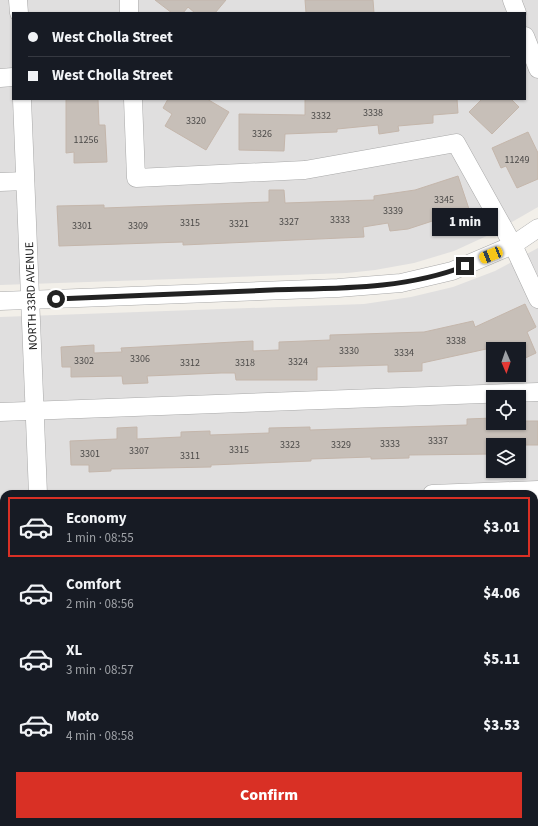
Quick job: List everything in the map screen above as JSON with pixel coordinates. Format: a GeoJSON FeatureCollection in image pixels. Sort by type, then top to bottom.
{"type":"FeatureCollection","features":[{"type":"Feature","properties":{"kind":"street"},"geometry":{"type":"LineString","coordinates":[[18,0],[18,12]]}},
{"type":"Feature","properties":{"kind":"street"},"geometry":{"type":"LineString","coordinates":[[129,0],[129,12]]}},
{"type":"Feature","properties":{"kind":"street"},"geometry":{"type":"LineString","coordinates":[[512,0],[516,12]]}},
{"type":"Feature","properties":{"kind":"street"},"geometry":{"type":"LineString","coordinates":[[526,39],[538,69]]}},
{"type":"Feature","properties":{"kind":"street"},"geometry":{"type":"LineString","coordinates":[[0,78],[12,77]]}},
{"type":"Feature","properties":{"kind":"street","name":"NORTH 33RD AVENUE"},"geometry":{"type":"LineString","coordinates":[[22,100],[38,490]]}},
{"type":"Feature","properties":{"kind":"street"},"geometry":{"type":"LineString","coordinates":[[133,100],[136,178],[305,170],[456,143],[513,245],[538,299]]}},
{"type":"Feature","properties":{"kind":"street"},"geometry":{"type":"LineString","coordinates":[[0,182],[25,181]]}},
{"type":"Feature","properties":{"kind":"street"},"geometry":{"type":"LineString","coordinates":[[0,301],[338,288],[400,283],[452,271],[513,245],[538,228]]}},
{"type":"Feature","properties":{"kind":"street"},"geometry":{"type":"LineString","coordinates":[[0,412],[35,412],[538,392]]}},
{"type":"Feature","properties":{"kind":"shaded area"},"geometry":{"type":"Polygon","coordinates":[[[0,0],[538,0],[538,207],[491,234],[454,251],[414,263],[347,273],[0,285],[0,0]]]}},
{"type":"Feature","properties":{"kind":"shaded area"},"geometry":{"type":"Polygon","coordinates":[[[538,248],[538,490],[0,490],[0,317],[364,304],[411,297],[453,287],[495,271],[538,248]]]}},
{"type":"Feature","properties":{"kind":"building"},"geometry":{"type":"Polygon","coordinates":[[[155,0],[226,0],[216,12],[194,12],[188,7],[184,12],[171,12],[155,0]]]}},
{"type":"Feature","properties":{"kind":"building"},"geometry":{"type":"Polygon","coordinates":[[[305,0],[373,0],[374,12],[306,12],[305,0]]]}},
{"type":"Feature","properties":{"kind":"building"},"geometry":{"type":"Polygon","coordinates":[[[66,100],[98,100],[99,125],[105,125],[107,162],[74,163],[74,152],[66,153],[66,100]]]}},
{"type":"Feature","properties":{"kind":"building"},"geometry":{"type":"Polygon","coordinates":[[[167,100],[209,100],[229,112],[206,150],[165,126],[172,114],[163,108],[167,100]]]}},
{"type":"Feature","properties":{"kind":"building"},"geometry":{"type":"Polygon","coordinates":[[[305,100],[457,100],[458,113],[433,115],[433,123],[398,126],[399,131],[379,134],[378,125],[337,129],[337,132],[285,134],[284,151],[239,150],[239,114],[305,115],[305,100]]]}},
{"type":"Feature","properties":{"kind":"building"},"geometry":{"type":"Polygon","coordinates":[[[481,100],[512,100],[519,107],[492,134],[469,112],[481,100]]]}},
{"type":"Feature","properties":{"kind":"building"},"geometry":{"type":"Polygon","coordinates":[[[528,132],[538,153],[538,179],[517,188],[506,166],[501,168],[492,148],[528,132]]]}},
{"type":"Feature","properties":{"kind":"building"},"geometry":{"type":"Polygon","coordinates":[[[458,176],[469,209],[408,229],[390,231],[388,223],[363,227],[364,237],[183,245],[183,242],[59,246],[57,206],[104,205],[104,208],[269,202],[269,190],[284,190],[285,203],[374,200],[374,196],[415,190],[458,176]]]}},
{"type":"Feature","properties":{"kind":"building"},"geometry":{"type":"Polygon","coordinates":[[[525,304],[536,327],[527,332],[536,353],[526,358],[526,342],[486,342],[486,349],[422,363],[422,371],[388,372],[388,365],[317,367],[317,380],[236,380],[235,373],[221,373],[147,376],[148,383],[123,384],[122,376],[71,377],[71,367],[62,367],[61,347],[94,345],[94,353],[122,352],[121,348],[253,341],[253,351],[279,350],[279,342],[330,340],[330,335],[424,332],[473,321],[475,327],[525,304]]]}},
{"type":"Feature","properties":{"kind":"building"},"geometry":{"type":"Polygon","coordinates":[[[486,418],[486,430],[526,430],[526,421],[538,421],[538,445],[526,445],[526,438],[486,438],[486,454],[409,455],[409,458],[371,459],[371,457],[311,459],[311,461],[211,465],[211,467],[111,469],[111,471],[89,472],[89,465],[71,465],[70,441],[117,439],[117,428],[137,427],[137,439],[181,437],[181,432],[210,431],[210,435],[269,433],[269,428],[310,427],[310,430],[467,425],[467,419],[486,418]]]}},
{"type":"Feature","properties":{"kind":"route"},"geometry":{"type":"LineString","coordinates":[[56,299],[338,288],[400,283],[452,271],[465,266]]}}]}
